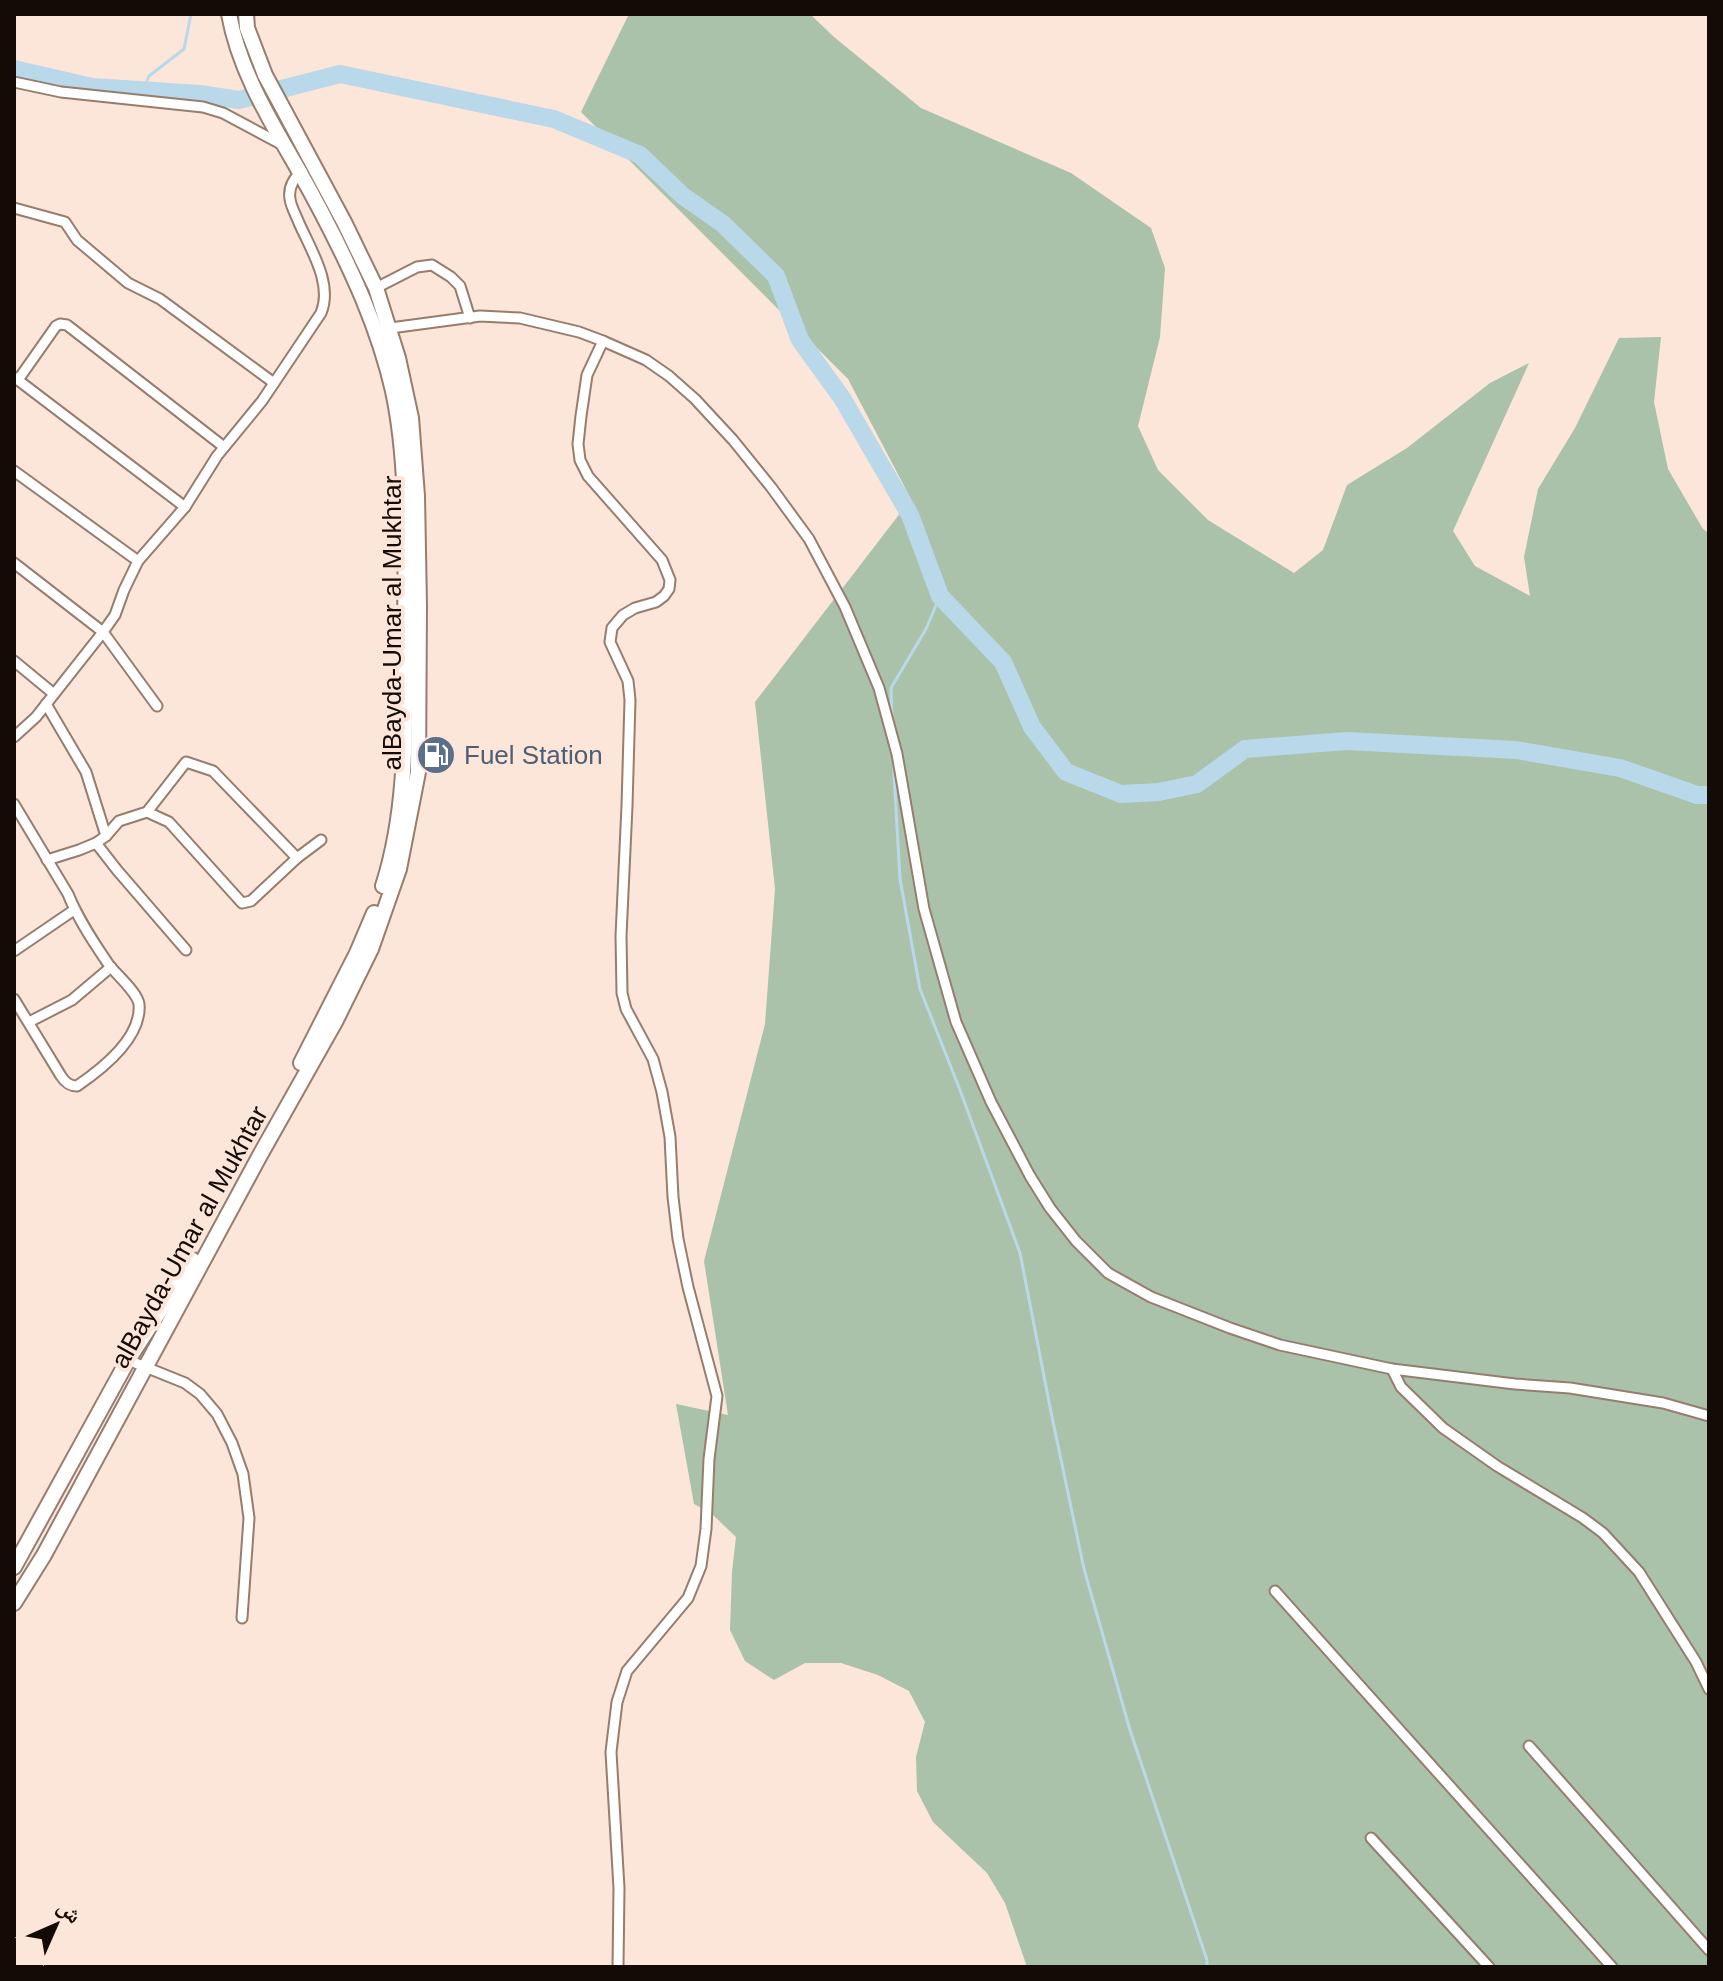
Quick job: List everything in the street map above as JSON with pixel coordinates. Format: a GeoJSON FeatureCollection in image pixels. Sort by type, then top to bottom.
{"type":"FeatureCollection","features":[{"type":"Feature","properties":{"kind":"main road","name":"alBayda-Umar al Mukhtar"},"geometry":{"type":"LineString","coordinates":[[14,1567],[128,1360],[192,1261],[325,1018],[376,907],[388,871],[400,809],[404,772],[404,504],[400,432],[376,288],[344,222],[306,169],[284,145],[249,80],[229,14]]}},
{"type":"Feature","properties":{"kind":"main road","name":"alBayda-Umar al Mukhtar"},"geometry":{"type":"LineString","coordinates":[[14,1603],[44,1555],[336,1020],[371,949],[399,869],[418,772],[417,496],[411,418],[398,358],[349,267],[284,112],[265,75],[247,28],[246,14]]}},
{"type":"Feature","properties":{"kind":"street"},"geometry":{"type":"LineString","coordinates":[[14,82],[61,92],[203,107],[223,113],[284,145]]}},
{"type":"Feature","properties":{"kind":"street"},"geometry":{"type":"LineString","coordinates":[[14,737],[36,717],[103,632],[115,615],[138,561],[185,507],[224,447],[274,383],[321,313],[325,292],[321,275],[290,199],[292,182],[306,169]]}},
{"type":"Feature","properties":{"kind":"street"},"geometry":{"type":"LineString","coordinates":[[14,208],[65,222],[77,240],[128,283],[160,299],[274,383]]}},
{"type":"Feature","properties":{"kind":"street"},"geometry":{"type":"LineString","coordinates":[[376,288],[417,267],[432,265],[460,286],[470,318]]}},
{"type":"Feature","properties":{"kind":"street"},"geometry":{"type":"LineString","coordinates":[[382,330],[480,316],[520,318],[603,341],[646,360],[669,376],[733,440],[771,487],[809,539],[845,607],[879,688],[897,754],[924,909],[956,1022],[991,1102],[1030,1176],[1076,1241],[1108,1273],[1151,1297],[1280,1345],[1392,1369],[1570,1388],[1663,1403],[1709,1416]]}},
{"type":"Feature","properties":{"kind":"street"},"geometry":{"type":"LineString","coordinates":[[185,507],[16,378],[56,326],[67,325],[224,447]]}},
{"type":"Feature","properties":{"kind":"street"},"geometry":{"type":"LineString","coordinates":[[603,341],[587,375],[578,444],[580,460],[588,476],[662,560],[670,580],[669,589],[656,602],[623,615],[612,628],[610,642],[628,681],[630,700],[621,936],[622,993],[626,1009],[653,1059],[662,1092],[670,1137],[678,1239],[717,1396],[707,1473],[706,1529],[701,1566],[688,1598],[627,1671],[617,1702],[611,1752],[619,1888],[618,1967]]}},
{"type":"Feature","properties":{"kind":"street"},"geometry":{"type":"LineString","coordinates":[[14,471],[138,561]]}},
{"type":"Feature","properties":{"kind":"street"},"geometry":{"type":"LineString","coordinates":[[14,563],[103,632],[157,706]]}},
{"type":"Feature","properties":{"kind":"street"},"geometry":{"type":"LineString","coordinates":[[14,661],[54,694]]}},
{"type":"Feature","properties":{"kind":"street"},"geometry":{"type":"LineString","coordinates":[[46,704],[86,772],[106,836]]}},
{"type":"Feature","properties":{"kind":"street"},"geometry":{"type":"LineString","coordinates":[[47,860],[96,843],[119,821],[147,812],[186,762],[213,771],[297,858]]}},
{"type":"Feature","properties":{"kind":"street"},"geometry":{"type":"LineString","coordinates":[[14,804],[68,894],[74,910],[139,1004],[129,1040],[109,1061],[77,1086],[72,1086],[65,1082],[14,999]]}},
{"type":"Feature","properties":{"kind":"street"},"geometry":{"type":"LineString","coordinates":[[147,812],[169,822],[242,903],[251,901],[321,840]]}},
{"type":"Feature","properties":{"kind":"street"},"geometry":{"type":"LineString","coordinates":[[96,843],[186,950]]}},
{"type":"Feature","properties":{"kind":"street"},"geometry":{"type":"LineString","coordinates":[[14,951],[74,910]]}},
{"type":"Feature","properties":{"kind":"street"},"geometry":{"type":"LineString","coordinates":[[29,1022],[72,1000],[111,967]]}},
{"type":"Feature","properties":{"kind":"street"},"geometry":{"type":"LineString","coordinates":[[128,1360],[185,1383],[200,1394],[217,1414],[232,1443],[243,1474],[249,1518],[242,1618]]}},
{"type":"Feature","properties":{"kind":"street"},"geometry":{"type":"LineString","coordinates":[[1392,1369],[1401,1387],[1443,1428],[1603,1533],[1639,1572],[1696,1662],[1709,1689]]}},
{"type":"Feature","properties":{"kind":"street"},"geometry":{"type":"LineString","coordinates":[[1275,1591],[1612,1967]]}},
{"type":"Feature","properties":{"kind":"street"},"geometry":{"type":"LineString","coordinates":[[1529,1746],[1709,1950]]}},
{"type":"Feature","properties":{"kind":"street"},"geometry":{"type":"LineString","coordinates":[[1371,1838],[1489,1967]]}},
{"type":"Feature","properties":{"kind":"green space"},"geometry":{"type":"Polygon","coordinates":[[[629,14],[810,14],[921,108],[1071,173],[1151,228],[1165,268],[1160,337],[1138,426],[1158,470],[1208,520],[1294,573],[1323,550],[1347,485],[1407,448],[1490,383],[1529,363],[1453,531],[1475,566],[1530,596],[1524,557],[1538,489],[1575,428],[1619,338],[1661,337],[1654,402],[1668,469],[1703,529],[1709,533],[1709,1967],[1027,1967],[1005,1903],[987,1873],[933,1822],[917,1791],[916,1757],[925,1722],[909,1691],[878,1675],[841,1663],[805,1663],[774,1680],[745,1661],[730,1630],[736,1537],[711,1513],[694,1504],[676,1404],[728,1415],[704,1261],[765,1024],[775,889],[755,702],[911,499],[848,379],[581,112],[629,14]]]}},
{"type":"Feature","properties":{"kind":"waterway"},"geometry":{"type":"LineString","coordinates":[[137,90],[149,76],[184,49],[191,14]]}},
{"type":"Feature","properties":{"kind":"waterway"},"geometry":{"type":"LineString","coordinates":[[14,69],[92,87],[200,94],[239,100],[340,74],[554,119],[640,155],[683,196],[723,224],[776,276],[800,340],[842,398],[910,515],[940,596],[1003,662],[1032,727],[1066,772],[1121,794],[1159,792],[1197,784],[1245,749],[1347,741],[1516,750],[1620,768],[1697,795],[1709,795]]}},
{"type":"Feature","properties":{"kind":"waterway"},"geometry":{"type":"LineString","coordinates":[[892,721],[891,688],[926,629],[940,596]]}},
{"type":"Feature","properties":{"kind":"waterway"},"geometry":{"type":"LineString","coordinates":[[893,756],[900,879],[920,989],[1020,1253],[1084,1569],[1130,1730],[1207,1967]]}},
{"type":"Feature","properties":{"kind":"place","name":"Fuel Station"},"geometry":{"type":"Point","coordinates":[436,755]}}]}
